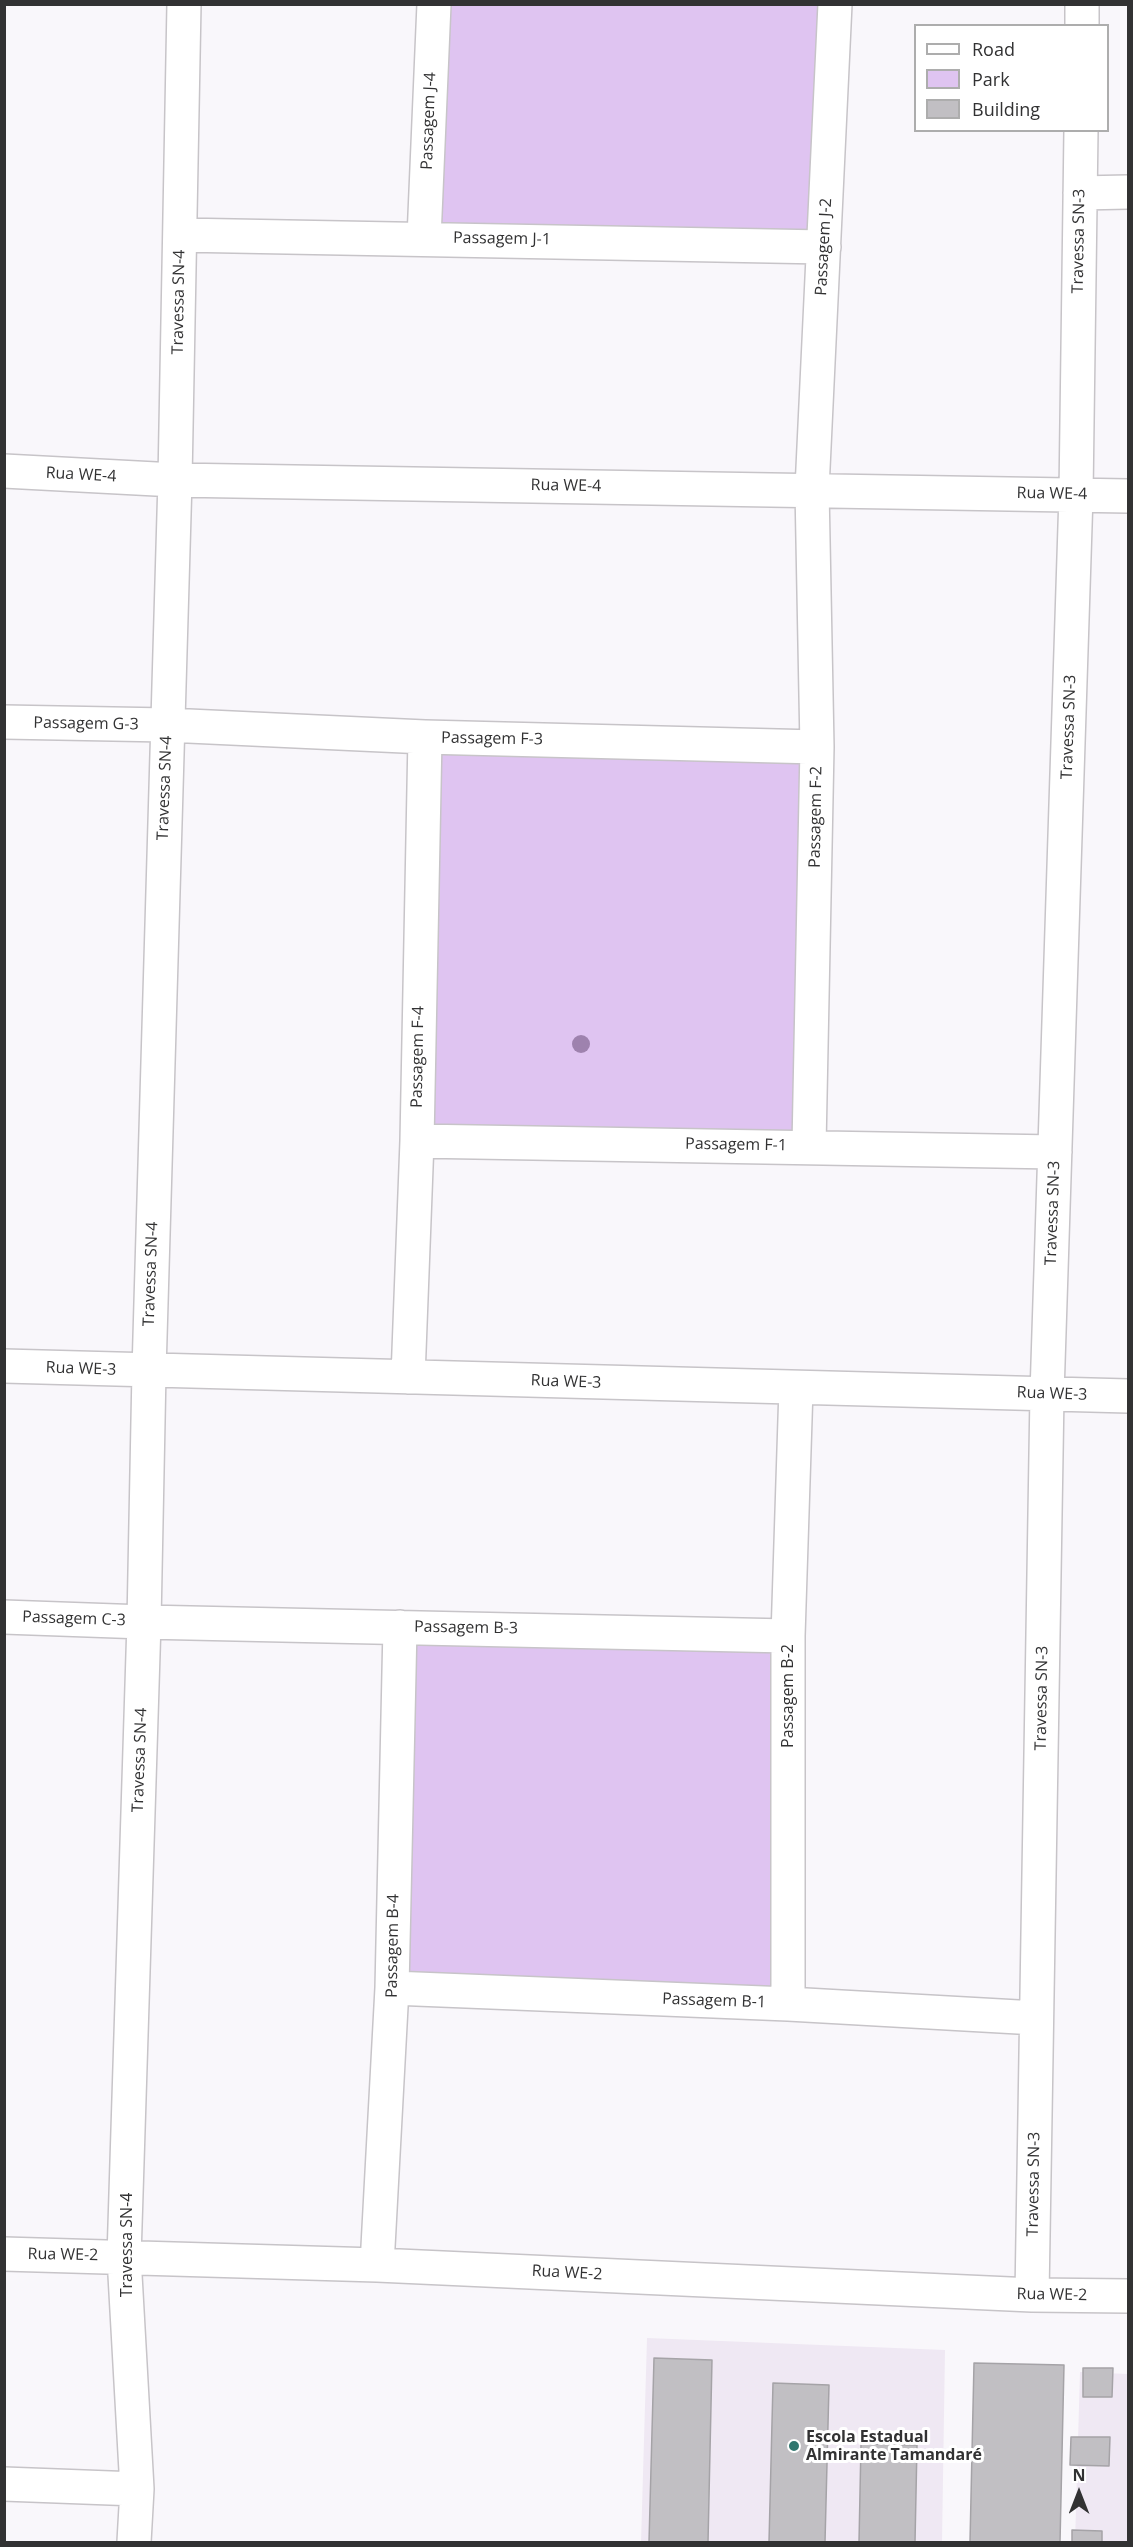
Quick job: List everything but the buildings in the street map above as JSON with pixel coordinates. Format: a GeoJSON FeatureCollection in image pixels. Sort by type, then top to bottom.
{"type":"FeatureCollection","features":[{"type":"Feature","properties":{"kind":"street","name":"Travessa SN-4"},"geometry":{"type":"LineString","coordinates":[[134,2542],[137,2489],[124,2257],[175,480],[184,4]]}},
{"type":"Feature","properties":{"kind":"street","name":"Passagem J-4"},"geometry":{"type":"LineString","coordinates":[[424,238],[434,4]]}},
{"type":"Feature","properties":{"kind":"street","name":"Passagem J-2"},"geometry":{"type":"LineString","coordinates":[[812,489],[835,4]]}},
{"type":"Feature","properties":{"kind":"street"},"geometry":{"type":"LineString","coordinates":[[1082,4],[1082,24]]}},
{"type":"Feature","properties":{"kind":"street","name":"Travessa SN-3"},"geometry":{"type":"LineString","coordinates":[[1032,2295],[1047,1394],[1076,495],[1081,132]]}},
{"type":"Feature","properties":{"kind":"street"},"geometry":{"type":"LineString","coordinates":[[1080,193],[1128,192]]}},
{"type":"Feature","properties":{"kind":"street","name":"Passagem J-1"},"geometry":{"type":"LineString","coordinates":[[180,235],[824,247]]}},
{"type":"Feature","properties":{"kind":"street","name":"Rua WE-4"},"geometry":{"type":"LineString","coordinates":[[4,471],[175,480],[1128,496]]}},
{"type":"Feature","properties":{"kind":"street","name":"Passagem F-2"},"geometry":{"type":"LineString","coordinates":[[810,1146],[817,747],[812,489]]}},
{"type":"Feature","properties":{"kind":"street","name":"Passagem G-3"},"geometry":{"type":"LineString","coordinates":[[4,722],[167,725]]}},
{"type":"Feature","properties":{"kind":"street","name":"Passagem F-3"},"geometry":{"type":"LineString","coordinates":[[167,725],[425,737],[817,747]]}},
{"type":"Feature","properties":{"kind":"street","name":"Passagem F-4"},"geometry":{"type":"LineString","coordinates":[[408,1377],[417,1141],[425,737]]}},
{"type":"Feature","properties":{"kind":"street","name":"Passagem F-1"},"geometry":{"type":"LineString","coordinates":[[417,1141],[1055,1152]]}},
{"type":"Feature","properties":{"kind":"street","name":"Rua WE-3"},"geometry":{"type":"LineString","coordinates":[[4,1366],[1128,1396]]}},
{"type":"Feature","properties":{"kind":"street","name":"Passagem B-2"},"geometry":{"type":"LineString","coordinates":[[788,2004],[788,1636],[796,1388]]}},
{"type":"Feature","properties":{"kind":"street","name":"Passagem C-3"},"geometry":{"type":"LineString","coordinates":[[4,1617],[144,1622]]}},
{"type":"Feature","properties":{"kind":"street","name":"Passagem B-3"},"geometry":{"type":"LineString","coordinates":[[144,1622],[788,1636]]}},
{"type":"Feature","properties":{"kind":"street","name":"Passagem B-4"},"geometry":{"type":"LineString","coordinates":[[377,2265],[392,1988],[400,1627]]}},
{"type":"Feature","properties":{"kind":"street","name":"Passagem B-1"},"geometry":{"type":"LineString","coordinates":[[392,1988],[788,2004],[1036,2018]]}},
{"type":"Feature","properties":{"kind":"street","name":"Rua WE-2"},"geometry":{"type":"LineString","coordinates":[[4,2254],[377,2265],[1032,2295],[1128,2296]]}},
{"type":"Feature","properties":{"kind":"street"},"geometry":{"type":"LineString","coordinates":[[4,2484],[137,2489]]}},
{"type":"Feature","properties":{"kind":"shaded area","name":"Escola Estadual Almirante Tamandaré"},"geometry":{"type":"Polygon","coordinates":[[[647,2338],[945,2350],[942,2542],[641,2542],[647,2338]]]}},
{"type":"Feature","properties":{"kind":"shaded area"},"geometry":{"type":"Polygon","coordinates":[[[1080,2372],[1128,2374],[1128,2542],[1075,2542],[1080,2372]]]}},
{"type":"Feature","properties":{"kind":"green space"},"geometry":{"type":"Polygon","coordinates":[[[434,5],[835,5],[824,247],[424,238],[434,5]]]}},
{"type":"Feature","properties":{"kind":"green space"},"geometry":{"type":"Polygon","coordinates":[[[425,737],[817,747],[809,1146],[417,1141],[425,737]]]}},
{"type":"Feature","properties":{"kind":"green space"},"geometry":{"type":"Polygon","coordinates":[[[400,1627],[788,1636],[788,2004],[392,1988],[400,1627]]]}},
{"type":"Feature","properties":{"kind":"place","name":"Escola Estadual Almirante Tamandaré"},"geometry":{"type":"Point","coordinates":[794,2446]}}]}
